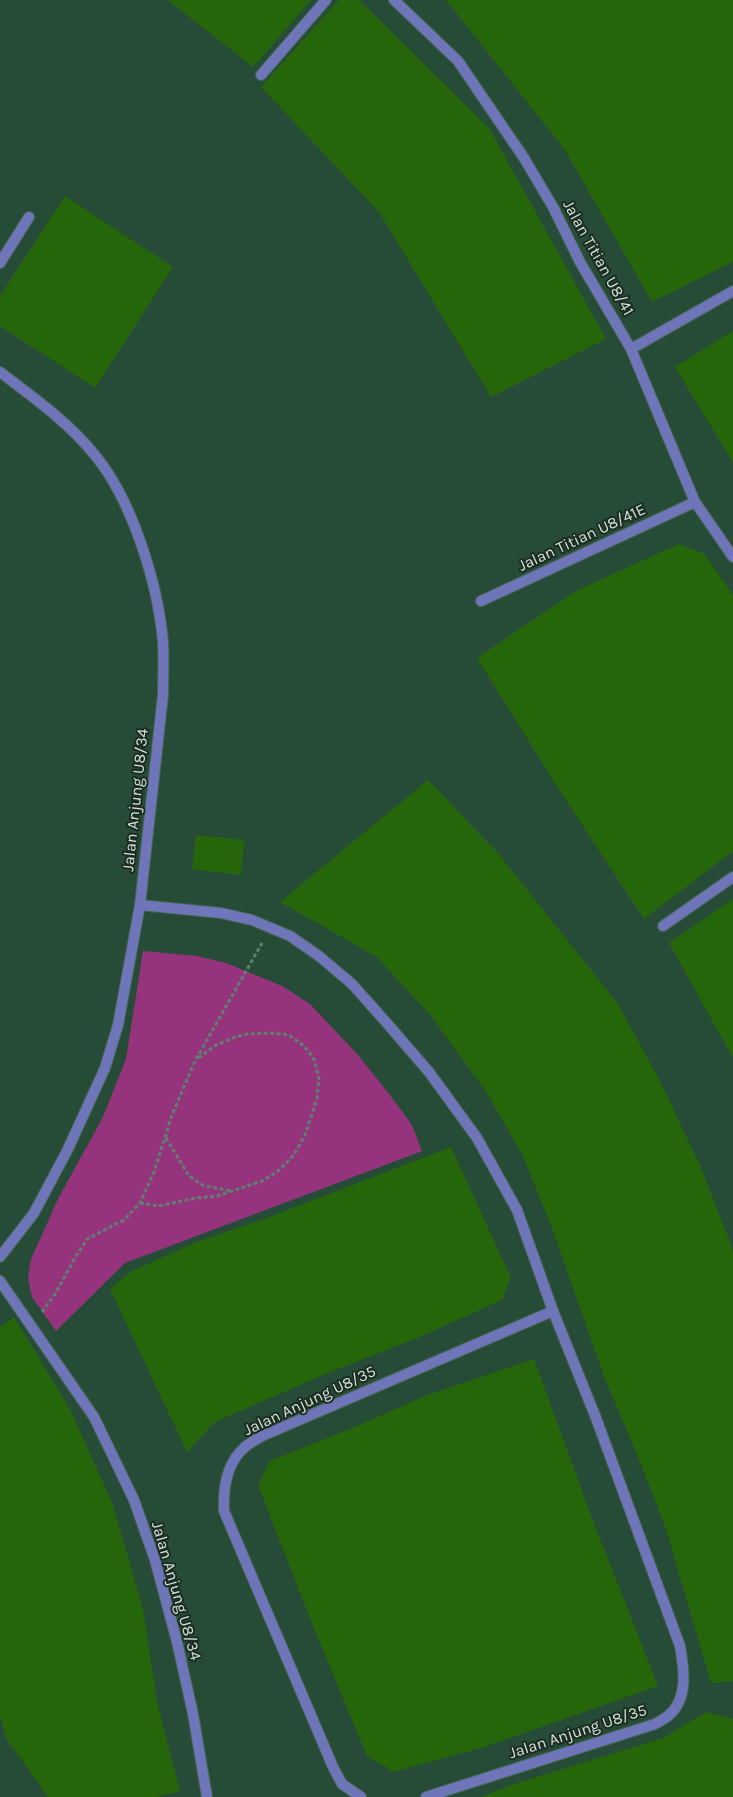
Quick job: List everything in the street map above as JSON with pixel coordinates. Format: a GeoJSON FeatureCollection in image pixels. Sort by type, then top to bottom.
{"type":"FeatureCollection","features":[{"type":"Feature","properties":{"kind":"street"},"geometry":{"type":"LineString","coordinates":[[261,74],[326,0]]}},
{"type":"Feature","properties":{"kind":"street","name":"Jalan Titian U8/41"},"geometry":{"type":"LineString","coordinates":[[399,2],[458,60],[494,112],[552,207],[580,262],[631,349],[695,502],[733,558]]}},
{"type":"Feature","properties":{"kind":"street"},"geometry":{"type":"LineString","coordinates":[[0,263],[29,217]]}},
{"type":"Feature","properties":{"kind":"street"},"geometry":{"type":"LineString","coordinates":[[631,349],[733,291]]}},
{"type":"Feature","properties":{"kind":"street","name":"Jalan Anjung U8/34"},"geometry":{"type":"LineString","coordinates":[[0,372],[38,401],[73,432],[95,455],[114,484],[134,524],[150,575],[160,617],[164,669],[163,695],[140,905],[118,1025],[105,1068],[68,1149],[34,1213],[0,1257]]}},
{"type":"Feature","properties":{"kind":"street","name":"Jalan Titian U8/41E"},"geometry":{"type":"LineString","coordinates":[[481,601],[695,502]]}},
{"type":"Feature","properties":{"kind":"street"},"geometry":{"type":"LineString","coordinates":[[662,926],[733,877]]}},
{"type":"Feature","properties":{"kind":"street","name":"Jalan Anjung U8/35"},"geometry":{"type":"LineString","coordinates":[[140,905],[221,913],[252,920],[290,936],[319,956],[352,984],[440,1087],[477,1138],[517,1210],[680,1646],[684,1668],[684,1684],[678,1702],[669,1716],[654,1724],[426,1797]]}},
{"type":"Feature","properties":{"kind":"street","name":"Jalan Anjung U8/34"},"geometry":{"type":"LineString","coordinates":[[0,1281],[94,1417],[134,1500],[155,1560],[177,1642],[193,1714],[207,1797]]}},
{"type":"Feature","properties":{"kind":"street","name":"Jalan Anjung U8/35"},"geometry":{"type":"LineString","coordinates":[[361,1797],[342,1784],[333,1767],[224,1511],[226,1476],[234,1459],[244,1447],[262,1436],[554,1311]]}},
{"type":"Feature","properties":{"kind":"path"},"geometry":{"type":"LineString","coordinates":[[30,1326],[56,1294],[76,1256],[87,1240],[124,1220],[140,1203],[154,1172],[172,1115],[195,1061],[271,928]]}},
{"type":"Feature","properties":{"kind":"path"},"geometry":{"type":"LineString","coordinates":[[140,1203],[158,1206],[196,1198],[217,1196],[235,1192],[262,1182],[278,1171],[294,1155],[306,1132],[317,1098],[319,1078],[314,1059],[304,1046],[289,1036],[271,1033],[248,1034],[235,1037],[216,1045],[195,1061]]}},
{"type":"Feature","properties":{"kind":"path"},"geometry":{"type":"LineString","coordinates":[[165,1138],[189,1176],[204,1186],[235,1192]]}},
{"type":"Feature","properties":{"kind":"shaded area"},"geometry":{"type":"Polygon","coordinates":[[[143,951],[197,956],[226,963],[282,986],[310,1004],[358,1055],[389,1094],[412,1125],[422,1151],[125,1263],[56,1331],[32,1297],[28,1278],[31,1259],[59,1197],[103,1117],[126,1059],[143,951]]]}},
{"type":"Feature","properties":{"kind":"building"},"geometry":{"type":"Polygon","coordinates":[[[168,0],[311,0],[253,67],[168,0]]]}},
{"type":"Feature","properties":{"kind":"building"},"geometry":{"type":"Polygon","coordinates":[[[339,0],[359,0],[489,128],[606,339],[491,397],[379,212],[261,87],[339,0]]]}},
{"type":"Feature","properties":{"kind":"building"},"geometry":{"type":"Polygon","coordinates":[[[446,0],[733,0],[733,262],[652,302],[565,150],[446,0]]]}},
{"type":"Feature","properties":{"kind":"building"},"geometry":{"type":"Polygon","coordinates":[[[65,196],[173,267],[95,388],[0,326],[0,296],[65,196]]]}},
{"type":"Feature","properties":{"kind":"building"},"geometry":{"type":"Polygon","coordinates":[[[733,331],[733,462],[675,367],[733,331]]]}},
{"type":"Feature","properties":{"kind":"building"},"geometry":{"type":"Polygon","coordinates":[[[679,544],[704,554],[733,595],[733,851],[644,919],[556,785],[477,658],[576,591],[679,544]]]}},
{"type":"Feature","properties":{"kind":"building"},"geometry":{"type":"Polygon","coordinates":[[[428,780],[498,853],[618,1004],[662,1085],[701,1168],[730,1242],[733,1252],[733,1681],[711,1683],[666,1529],[605,1379],[552,1228],[523,1156],[485,1090],[431,1016],[377,957],[280,902],[428,780]]]}},
{"type":"Feature","properties":{"kind":"building"},"geometry":{"type":"Polygon","coordinates":[[[196,835],[244,840],[241,875],[192,869],[196,835]]]}},
{"type":"Feature","properties":{"kind":"building"},"geometry":{"type":"Polygon","coordinates":[[[733,899],[733,1058],[669,943],[733,899]]]}},
{"type":"Feature","properties":{"kind":"building"},"geometry":{"type":"Polygon","coordinates":[[[451,1147],[511,1278],[502,1300],[415,1339],[325,1374],[215,1422],[187,1452],[110,1289],[130,1272],[194,1243],[267,1218],[451,1147]]]}},
{"type":"Feature","properties":{"kind":"building"},"geometry":{"type":"Polygon","coordinates":[[[14,1317],[71,1411],[113,1505],[143,1609],[157,1702],[180,1791],[157,1797],[48,1797],[6,1738],[0,1715],[0,1327],[14,1317]]]}},
{"type":"Feature","properties":{"kind":"building"},"geometry":{"type":"Polygon","coordinates":[[[534,1359],[593,1521],[658,1686],[481,1748],[393,1772],[367,1756],[313,1626],[258,1485],[270,1461],[425,1396],[534,1359]]]}},
{"type":"Feature","properties":{"kind":"building"},"geometry":{"type":"Polygon","coordinates":[[[706,1712],[733,1719],[733,1797],[481,1797],[514,1784],[663,1738],[706,1712]]]}}]}
